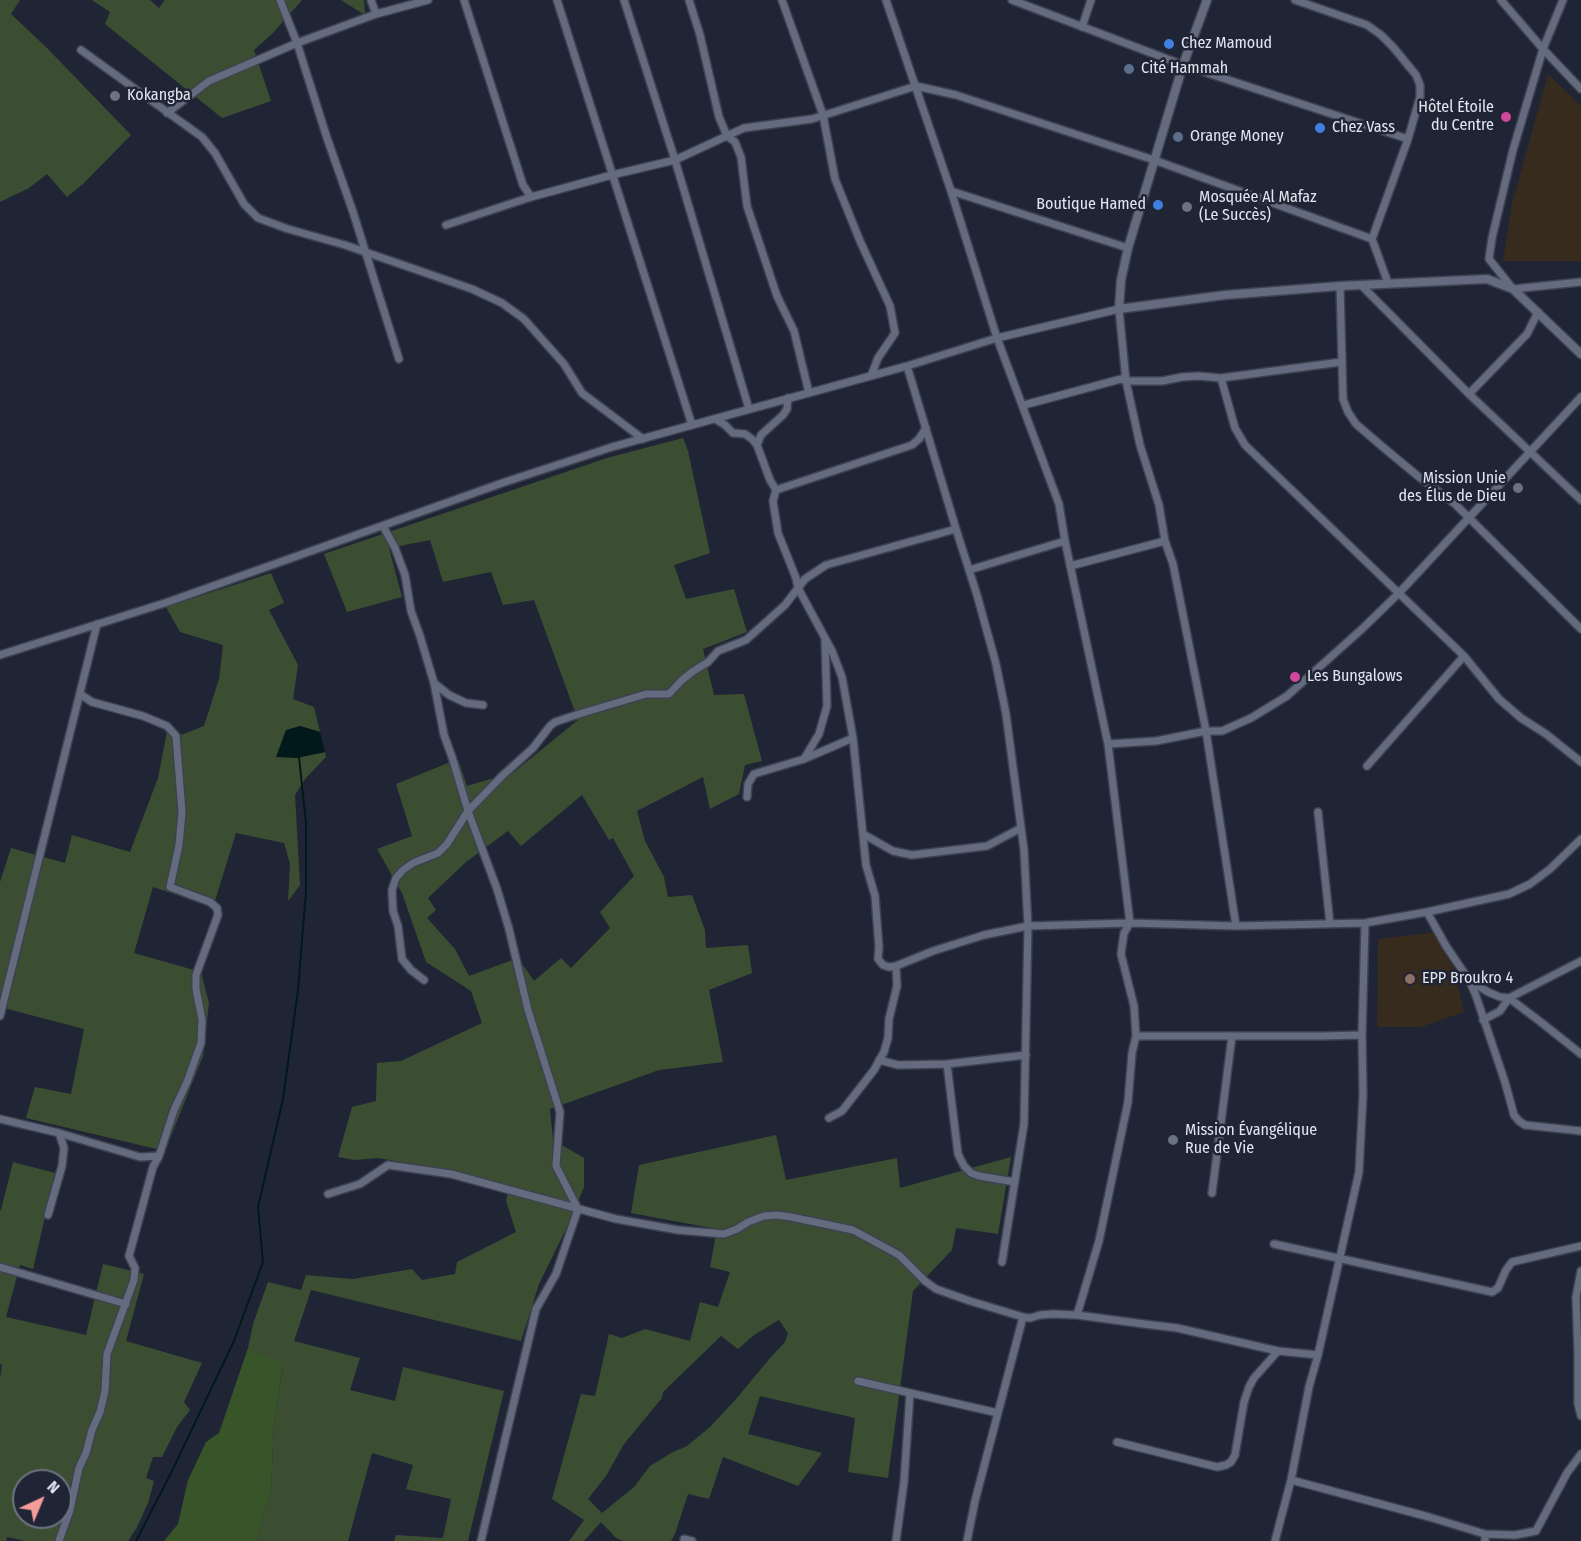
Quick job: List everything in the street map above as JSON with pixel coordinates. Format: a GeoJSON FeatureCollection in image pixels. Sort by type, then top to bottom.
{"type":"FeatureCollection","features":[{"type":"Feature","properties":{"kind":"street"},"geometry":{"type":"LineString","coordinates":[[280,0],[297,43],[399,360]]}},
{"type":"Feature","properties":{"kind":"street"},"geometry":{"type":"LineString","coordinates":[[371,0],[376,14]]}},
{"type":"Feature","properties":{"kind":"street"},"geometry":{"type":"LineString","coordinates":[[167,113],[209,81],[297,43],[376,14],[428,0]]}},
{"type":"Feature","properties":{"kind":"street"},"geometry":{"type":"LineString","coordinates":[[464,0],[523,185],[531,197]]}},
{"type":"Feature","properties":{"kind":"street"},"geometry":{"type":"LineString","coordinates":[[557,0],[692,425]]}},
{"type":"Feature","properties":{"kind":"street"},"geometry":{"type":"LineString","coordinates":[[624,0],[675,160],[749,409]]}},
{"type":"Feature","properties":{"kind":"street"},"geometry":{"type":"LineString","coordinates":[[689,0],[700,35],[719,117],[727,136],[735,142],[741,157],[747,206],[777,296],[794,331],[809,393]]}},
{"type":"Feature","properties":{"kind":"street"},"geometry":{"type":"LineString","coordinates":[[782,0],[823,115],[835,179],[890,306],[895,333],[878,358],[871,376]]}},
{"type":"Feature","properties":{"kind":"street"},"geometry":{"type":"LineString","coordinates":[[886,0],[998,338],[1059,504],[1108,744],[1130,923],[1124,933],[1121,954],[1134,1006],[1137,1036],[1132,1053],[1128,1102],[1100,1241],[1077,1315]]}},
{"type":"Feature","properties":{"kind":"street"},"geometry":{"type":"LineString","coordinates":[[1012,0],[1183,65],[1408,140]]}},
{"type":"Feature","properties":{"kind":"street"},"geometry":{"type":"LineString","coordinates":[[1082,27],[1091,0]]}},
{"type":"Feature","properties":{"kind":"street"},"geometry":{"type":"LineString","coordinates":[[1207,0],[1183,65],[1128,248],[1121,280],[1119,309],[1126,381],[1140,445],[1159,505],[1165,541],[1173,564],[1206,731],[1236,926]]}},
{"type":"Feature","properties":{"kind":"street"},"geometry":{"type":"LineString","coordinates":[[1296,0],[1367,25],[1394,47],[1416,75],[1420,85],[1420,97],[1408,140],[1372,239],[1388,283]]}},
{"type":"Feature","properties":{"kind":"street"},"geometry":{"type":"LineString","coordinates":[[1500,0],[1581,89]]}},
{"type":"Feature","properties":{"kind":"street"},"geometry":{"type":"LineString","coordinates":[[1563,0],[1543,49],[1513,150],[1492,238],[1490,259],[1513,289],[1581,354]]}},
{"type":"Feature","properties":{"kind":"street"},"geometry":{"type":"LineString","coordinates":[[81,50],[202,137],[215,153],[244,204],[258,218],[288,230],[366,252],[472,289],[502,303],[524,319],[564,364],[582,393],[643,439]]}},
{"type":"Feature","properties":{"kind":"street"},"geometry":{"type":"LineString","coordinates":[[446,225],[531,197],[675,160],[744,128],[812,118],[916,86],[956,95],[1154,160],[1372,239]]}},
{"type":"Feature","properties":{"kind":"street"},"geometry":{"type":"LineString","coordinates":[[951,191],[1128,248]]}},
{"type":"Feature","properties":{"kind":"street"},"geometry":{"type":"LineString","coordinates":[[0,655],[168,602],[505,482],[612,447],[907,366],[998,338],[1119,309],[1225,295],[1388,283],[1487,279],[1513,289],[1581,282]]}},
{"type":"Feature","properties":{"kind":"street"},"geometry":{"type":"LineString","coordinates":[[1361,285],[1469,394],[1581,500]]}},
{"type":"Feature","properties":{"kind":"street"},"geometry":{"type":"LineString","coordinates":[[1340,286],[1343,399],[1347,412],[1356,424],[1455,504],[1581,629]]}},
{"type":"Feature","properties":{"kind":"street"},"geometry":{"type":"LineString","coordinates":[[1469,394],[1527,334],[1538,312]]}},
{"type":"Feature","properties":{"kind":"street"},"geometry":{"type":"LineString","coordinates":[[1024,405],[1121,379],[1162,381],[1197,376],[1221,378],[1341,362]]}},
{"type":"Feature","properties":{"kind":"street"},"geometry":{"type":"LineString","coordinates":[[907,366],[996,664],[1006,714],[1021,828],[1028,926],[1024,1124],[1002,1262]]}},
{"type":"Feature","properties":{"kind":"street"},"geometry":{"type":"LineString","coordinates":[[1221,378],[1235,428],[1245,445],[1464,656],[1499,699],[1581,762]]}},
{"type":"Feature","properties":{"kind":"street"},"geometry":{"type":"LineString","coordinates":[[1108,744],[1156,741],[1206,731],[1222,731],[1238,725],[1287,696],[1362,629],[1399,592],[1581,397]]}},
{"type":"Feature","properties":{"kind":"street"},"geometry":{"type":"LineString","coordinates":[[757,445],[761,435],[787,410],[788,398]]}},
{"type":"Feature","properties":{"kind":"street"},"geometry":{"type":"LineString","coordinates":[[715,419],[734,433],[745,434],[757,445],[776,490],[773,501],[778,533],[798,588],[826,638],[842,677],[853,738],[866,865],[874,896],[879,946],[878,959],[883,965],[896,966],[933,951],[984,935],[1028,926],[1130,923],[1236,926],[1365,923],[1427,912],[1509,894],[1530,884],[1550,869],[1581,839]]}},
{"type":"Feature","properties":{"kind":"street"},"geometry":{"type":"LineString","coordinates":[[776,490],[912,445],[926,428]]}},
{"type":"Feature","properties":{"kind":"street"},"geometry":{"type":"LineString","coordinates":[[383,526],[395,548],[405,575],[411,611],[434,683],[444,735],[509,929],[528,1010],[560,1112],[556,1167],[578,1209],[556,1274],[536,1309],[481,1541]]}},
{"type":"Feature","properties":{"kind":"street"},"geometry":{"type":"LineString","coordinates":[[424,980],[402,959],[398,926],[393,910],[392,890],[396,878],[413,863],[438,853],[447,844],[468,811],[533,748],[545,731],[555,722],[646,694],[669,694],[681,681],[708,662],[718,651],[746,640],[785,605],[805,579],[826,564],[956,529]]}},
{"type":"Feature","properties":{"kind":"street"},"geometry":{"type":"LineString","coordinates":[[969,570],[1065,541]]}},
{"type":"Feature","properties":{"kind":"street"},"geometry":{"type":"LineString","coordinates":[[1070,566],[1165,541]]}},
{"type":"Feature","properties":{"kind":"street"},"geometry":{"type":"LineString","coordinates":[[0,1016],[97,624]]}},
{"type":"Feature","properties":{"kind":"street"},"geometry":{"type":"LineString","coordinates":[[804,759],[819,734],[827,706],[826,638]]}},
{"type":"Feature","properties":{"kind":"street"},"geometry":{"type":"LineString","coordinates":[[1367,766],[1464,656]]}},
{"type":"Feature","properties":{"kind":"street"},"geometry":{"type":"LineString","coordinates":[[434,683],[449,695],[466,703],[483,705]]}},
{"type":"Feature","properties":{"kind":"street"},"geometry":{"type":"LineString","coordinates":[[59,1541],[70,1510],[79,1468],[100,1412],[105,1391],[107,1354],[134,1280],[135,1268],[129,1256],[153,1167],[201,1043],[202,1020],[196,989],[196,975],[218,915],[217,908],[210,903],[170,887],[179,845],[182,812],[176,736],[167,726],[143,716],[92,702],[80,694]]}},
{"type":"Feature","properties":{"kind":"street"},"geometry":{"type":"LineString","coordinates":[[747,797],[748,784],[754,774],[804,759],[853,738]]}},
{"type":"Feature","properties":{"kind":"street"},"geometry":{"type":"LineString","coordinates":[[1318,812],[1330,924]]}},
{"type":"Feature","properties":{"kind":"street"},"geometry":{"type":"LineString","coordinates":[[863,834],[893,851],[912,855],[987,846],[1021,828]]}},
{"type":"Feature","properties":{"kind":"street"},"geometry":{"type":"LineString","coordinates":[[1427,912],[1475,993],[1514,1115],[1525,1125],[1581,1131]]}},
{"type":"Feature","properties":{"kind":"street"},"geometry":{"type":"LineString","coordinates":[[1275,1541],[1291,1480],[1309,1387],[1359,1172],[1363,1095],[1365,923]]}},
{"type":"Feature","properties":{"kind":"street"},"geometry":{"type":"LineString","coordinates":[[1483,1020],[1500,1011],[1509,998],[1581,961]]}},
{"type":"Feature","properties":{"kind":"street"},"geometry":{"type":"LineString","coordinates":[[829,1118],[842,1111],[874,1070],[884,1052],[897,986],[896,966]]}},
{"type":"Feature","properties":{"kind":"street"},"geometry":{"type":"LineString","coordinates":[[1469,980],[1488,992],[1509,998],[1581,1054]]}},
{"type":"Feature","properties":{"kind":"street"},"geometry":{"type":"LineString","coordinates":[[1137,1036],[1362,1035]]}},
{"type":"Feature","properties":{"kind":"street"},"geometry":{"type":"LineString","coordinates":[[1212,1193],[1232,1036]]}},
{"type":"Feature","properties":{"kind":"street"},"geometry":{"type":"LineString","coordinates":[[879,1060],[898,1065],[947,1064],[1026,1055]]}},
{"type":"Feature","properties":{"kind":"street"},"geometry":{"type":"LineString","coordinates":[[947,1064],[958,1154],[964,1166],[970,1173],[979,1176],[1015,1182]]}},
{"type":"Feature","properties":{"kind":"street"},"geometry":{"type":"LineString","coordinates":[[0,1119],[59,1133],[140,1157],[159,1156]]}},
{"type":"Feature","properties":{"kind":"street"},"geometry":{"type":"LineString","coordinates":[[48,1215],[62,1167],[64,1148],[59,1133]]}},
{"type":"Feature","properties":{"kind":"street"},"geometry":{"type":"LineString","coordinates":[[328,1194],[360,1184],[388,1165],[451,1174],[616,1219],[678,1230],[724,1234],[764,1216],[777,1215],[853,1230],[899,1255],[936,1289],[1023,1317],[1053,1314],[1077,1315],[1178,1328],[1278,1351],[1318,1355]]}},
{"type":"Feature","properties":{"kind":"street"},"geometry":{"type":"LineString","coordinates":[[1274,1244],[1492,1292],[1498,1288],[1512,1262],[1581,1246]]}},
{"type":"Feature","properties":{"kind":"street"},"geometry":{"type":"LineString","coordinates":[[0,1267],[126,1304]]}},
{"type":"Feature","properties":{"kind":"street"},"geometry":{"type":"LineString","coordinates":[[1581,1271],[1576,1297],[1578,1404],[1581,1416]]}},
{"type":"Feature","properties":{"kind":"street"},"geometry":{"type":"LineString","coordinates":[[967,1541],[975,1501],[1023,1317]]}},
{"type":"Feature","properties":{"kind":"street"},"geometry":{"type":"LineString","coordinates":[[1117,1442],[1217,1467],[1226,1465],[1235,1455],[1244,1402],[1249,1388],[1254,1378],[1278,1351]]}},
{"type":"Feature","properties":{"kind":"street"},"geometry":{"type":"LineString","coordinates":[[858,1381],[998,1413]]}},
{"type":"Feature","properties":{"kind":"street"},"geometry":{"type":"LineString","coordinates":[[896,1541],[904,1482],[910,1393]]}},
{"type":"Feature","properties":{"kind":"street"},"geometry":{"type":"LineString","coordinates":[[1291,1480],[1429,1517],[1485,1538],[1536,1531],[1567,1473],[1581,1454]]}},
{"type":"Feature","properties":{"kind":"shaded area"},"geometry":{"type":"Polygon","coordinates":[[[1548,74],[1581,106],[1581,261],[1503,261],[1512,204],[1548,74]]]}},
{"type":"Feature","properties":{"kind":"shaded area"},"geometry":{"type":"Polygon","coordinates":[[[300,726],[320,732],[325,752],[296,758],[276,757],[286,730],[300,726]]]}},
{"type":"Feature","properties":{"kind":"shaded area"},"geometry":{"type":"Polygon","coordinates":[[[1445,931],[1464,1012],[1421,1027],[1377,1027],[1378,939],[1445,931]]]}},
{"type":"Feature","properties":{"kind":"green space"},"geometry":{"type":"Polygon","coordinates":[[[0,0],[20,0],[11,14],[131,135],[67,197],[47,174],[29,188],[0,202],[0,0]]]}},
{"type":"Feature","properties":{"kind":"green space"},"geometry":{"type":"Polygon","coordinates":[[[92,0],[150,0],[159,8],[165,0],[302,0],[272,34],[254,50],[271,101],[222,118],[105,24],[110,12],[92,0]]]}},
{"type":"Feature","properties":{"kind":"green space"},"geometry":{"type":"Polygon","coordinates":[[[341,0],[364,0],[365,15],[341,0]]]}},
{"type":"Feature","properties":{"kind":"green space"},"geometry":{"type":"Polygon","coordinates":[[[683,438],[688,451],[710,553],[674,565],[686,599],[734,589],[747,632],[703,649],[714,695],[744,694],[762,761],[745,765],[739,794],[710,809],[703,777],[637,811],[645,841],[664,877],[668,897],[692,895],[705,930],[706,948],[748,945],[752,973],[709,990],[723,1062],[659,1070],[550,1109],[553,1140],[584,1158],[584,1187],[539,1284],[521,1341],[311,1290],[294,1341],[360,1358],[350,1390],[395,1401],[403,1367],[504,1391],[468,1541],[394,1541],[396,1535],[443,1538],[451,1499],[406,1489],[413,1465],[372,1453],[348,1541],[256,1541],[271,1490],[274,1423],[283,1365],[248,1348],[253,1324],[268,1282],[301,1290],[306,1275],[353,1279],[412,1269],[422,1280],[455,1274],[457,1262],[516,1232],[506,1201],[508,1191],[438,1174],[438,1168],[378,1158],[355,1160],[338,1157],[352,1107],[376,1101],[377,1063],[401,1061],[482,1023],[471,991],[426,962],[402,893],[377,849],[412,836],[396,784],[458,759],[467,786],[514,772],[578,720],[534,600],[503,605],[491,572],[443,582],[430,540],[389,548],[402,597],[347,612],[324,554],[607,458],[683,438]],[[582,795],[521,846],[508,831],[466,862],[428,898],[436,910],[427,918],[455,949],[469,976],[518,958],[534,981],[561,958],[571,968],[610,928],[600,912],[634,876],[613,838],[609,840],[582,795]]]}},
{"type":"Feature","properties":{"kind":"green space"},"geometry":{"type":"Polygon","coordinates":[[[271,573],[284,603],[269,610],[298,665],[293,699],[314,707],[320,732],[300,726],[296,758],[325,752],[326,757],[305,779],[295,795],[300,885],[288,901],[290,864],[284,843],[236,833],[213,907],[153,887],[134,953],[201,972],[209,1003],[203,1056],[165,1151],[26,1118],[35,1087],[71,1094],[84,1029],[0,1007],[0,882],[11,848],[65,863],[72,835],[130,852],[158,778],[167,732],[181,735],[204,726],[219,679],[223,645],[180,632],[166,607],[271,573]]]}},
{"type":"Feature","properties":{"kind":"green space"},"geometry":{"type":"Polygon","coordinates":[[[776,1135],[786,1180],[897,1158],[900,1188],[1011,1157],[998,1234],[956,1228],[952,1250],[913,1291],[888,1478],[848,1472],[855,1418],[760,1396],[748,1434],[822,1453],[798,1486],[723,1457],[709,1499],[688,1494],[671,1541],[623,1541],[616,1538],[601,1522],[584,1541],[569,1541],[584,1520],[552,1499],[581,1394],[595,1396],[609,1334],[622,1338],[645,1329],[690,1341],[700,1302],[718,1307],[730,1272],[710,1267],[717,1229],[631,1213],[639,1165],[776,1135]],[[779,1320],[754,1335],[738,1349],[721,1336],[663,1392],[662,1398],[624,1444],[606,1476],[588,1499],[602,1513],[634,1487],[650,1466],[687,1446],[710,1427],[785,1342],[788,1333],[779,1320]]]}},
{"type":"Feature","properties":{"kind":"green space"},"geometry":{"type":"Polygon","coordinates":[[[13,1162],[55,1173],[33,1269],[20,1265],[6,1317],[86,1335],[103,1264],[144,1274],[126,1341],[202,1363],[184,1402],[190,1410],[177,1427],[162,1457],[153,1457],[146,1478],[154,1481],[148,1503],[128,1541],[26,1541],[7,1537],[6,1541],[0,1541],[0,1378],[2,1365],[0,1364],[0,1210],[13,1162]]]}},
{"type":"Feature","properties":{"kind":"green space"},"geometry":{"type":"Polygon","coordinates":[[[248,1348],[283,1364],[274,1423],[271,1490],[256,1541],[164,1541],[178,1524],[188,1480],[206,1442],[219,1433],[248,1348]]]}},
{"type":"Feature","properties":{"kind":"waterway"},"geometry":{"type":"LineString","coordinates":[[136,1541],[234,1341],[263,1262],[258,1207],[283,1099],[298,990],[306,891],[306,823],[299,757]]}},
{"type":"Feature","properties":{"kind":"place","name":"Chez Mamoud"},"geometry":{"type":"Point","coordinates":[1169,44]}},
{"type":"Feature","properties":{"kind":"place","name":"Cité Hammah"},"geometry":{"type":"Point","coordinates":[1129,69]}},
{"type":"Feature","properties":{"kind":"place","name":"Kokangba"},"geometry":{"type":"Point","coordinates":[115,96]}},
{"type":"Feature","properties":{"kind":"place","name":"Hôtel Étoile du Centre"},"geometry":{"type":"Point","coordinates":[1506,117]}},
{"type":"Feature","properties":{"kind":"place","name":"Chez Vass"},"geometry":{"type":"Point","coordinates":[1320,128]}},
{"type":"Feature","properties":{"kind":"place","name":"Orange Money"},"geometry":{"type":"Point","coordinates":[1178,137]}},
{"type":"Feature","properties":{"kind":"place","name":"Boutique Hamed"},"geometry":{"type":"Point","coordinates":[1158,205]}},
{"type":"Feature","properties":{"kind":"place","name":"Mosquée Al Mafaz (Le Succès)"},"geometry":{"type":"Point","coordinates":[1187,207]}},
{"type":"Feature","properties":{"kind":"place","name":"Mission Unie des Élus de Dieu"},"geometry":{"type":"Point","coordinates":[1518,488]}},
{"type":"Feature","properties":{"kind":"place","name":"Les Bungalows"},"geometry":{"type":"Point","coordinates":[1295,677]}},
{"type":"Feature","properties":{"kind":"place","name":"EPP Broukro 4"},"geometry":{"type":"Point","coordinates":[1410,979]}},
{"type":"Feature","properties":{"kind":"place","name":"Mission Évangélique Rue de Vie"},"geometry":{"type":"Point","coordinates":[1173,1140]}}]}
